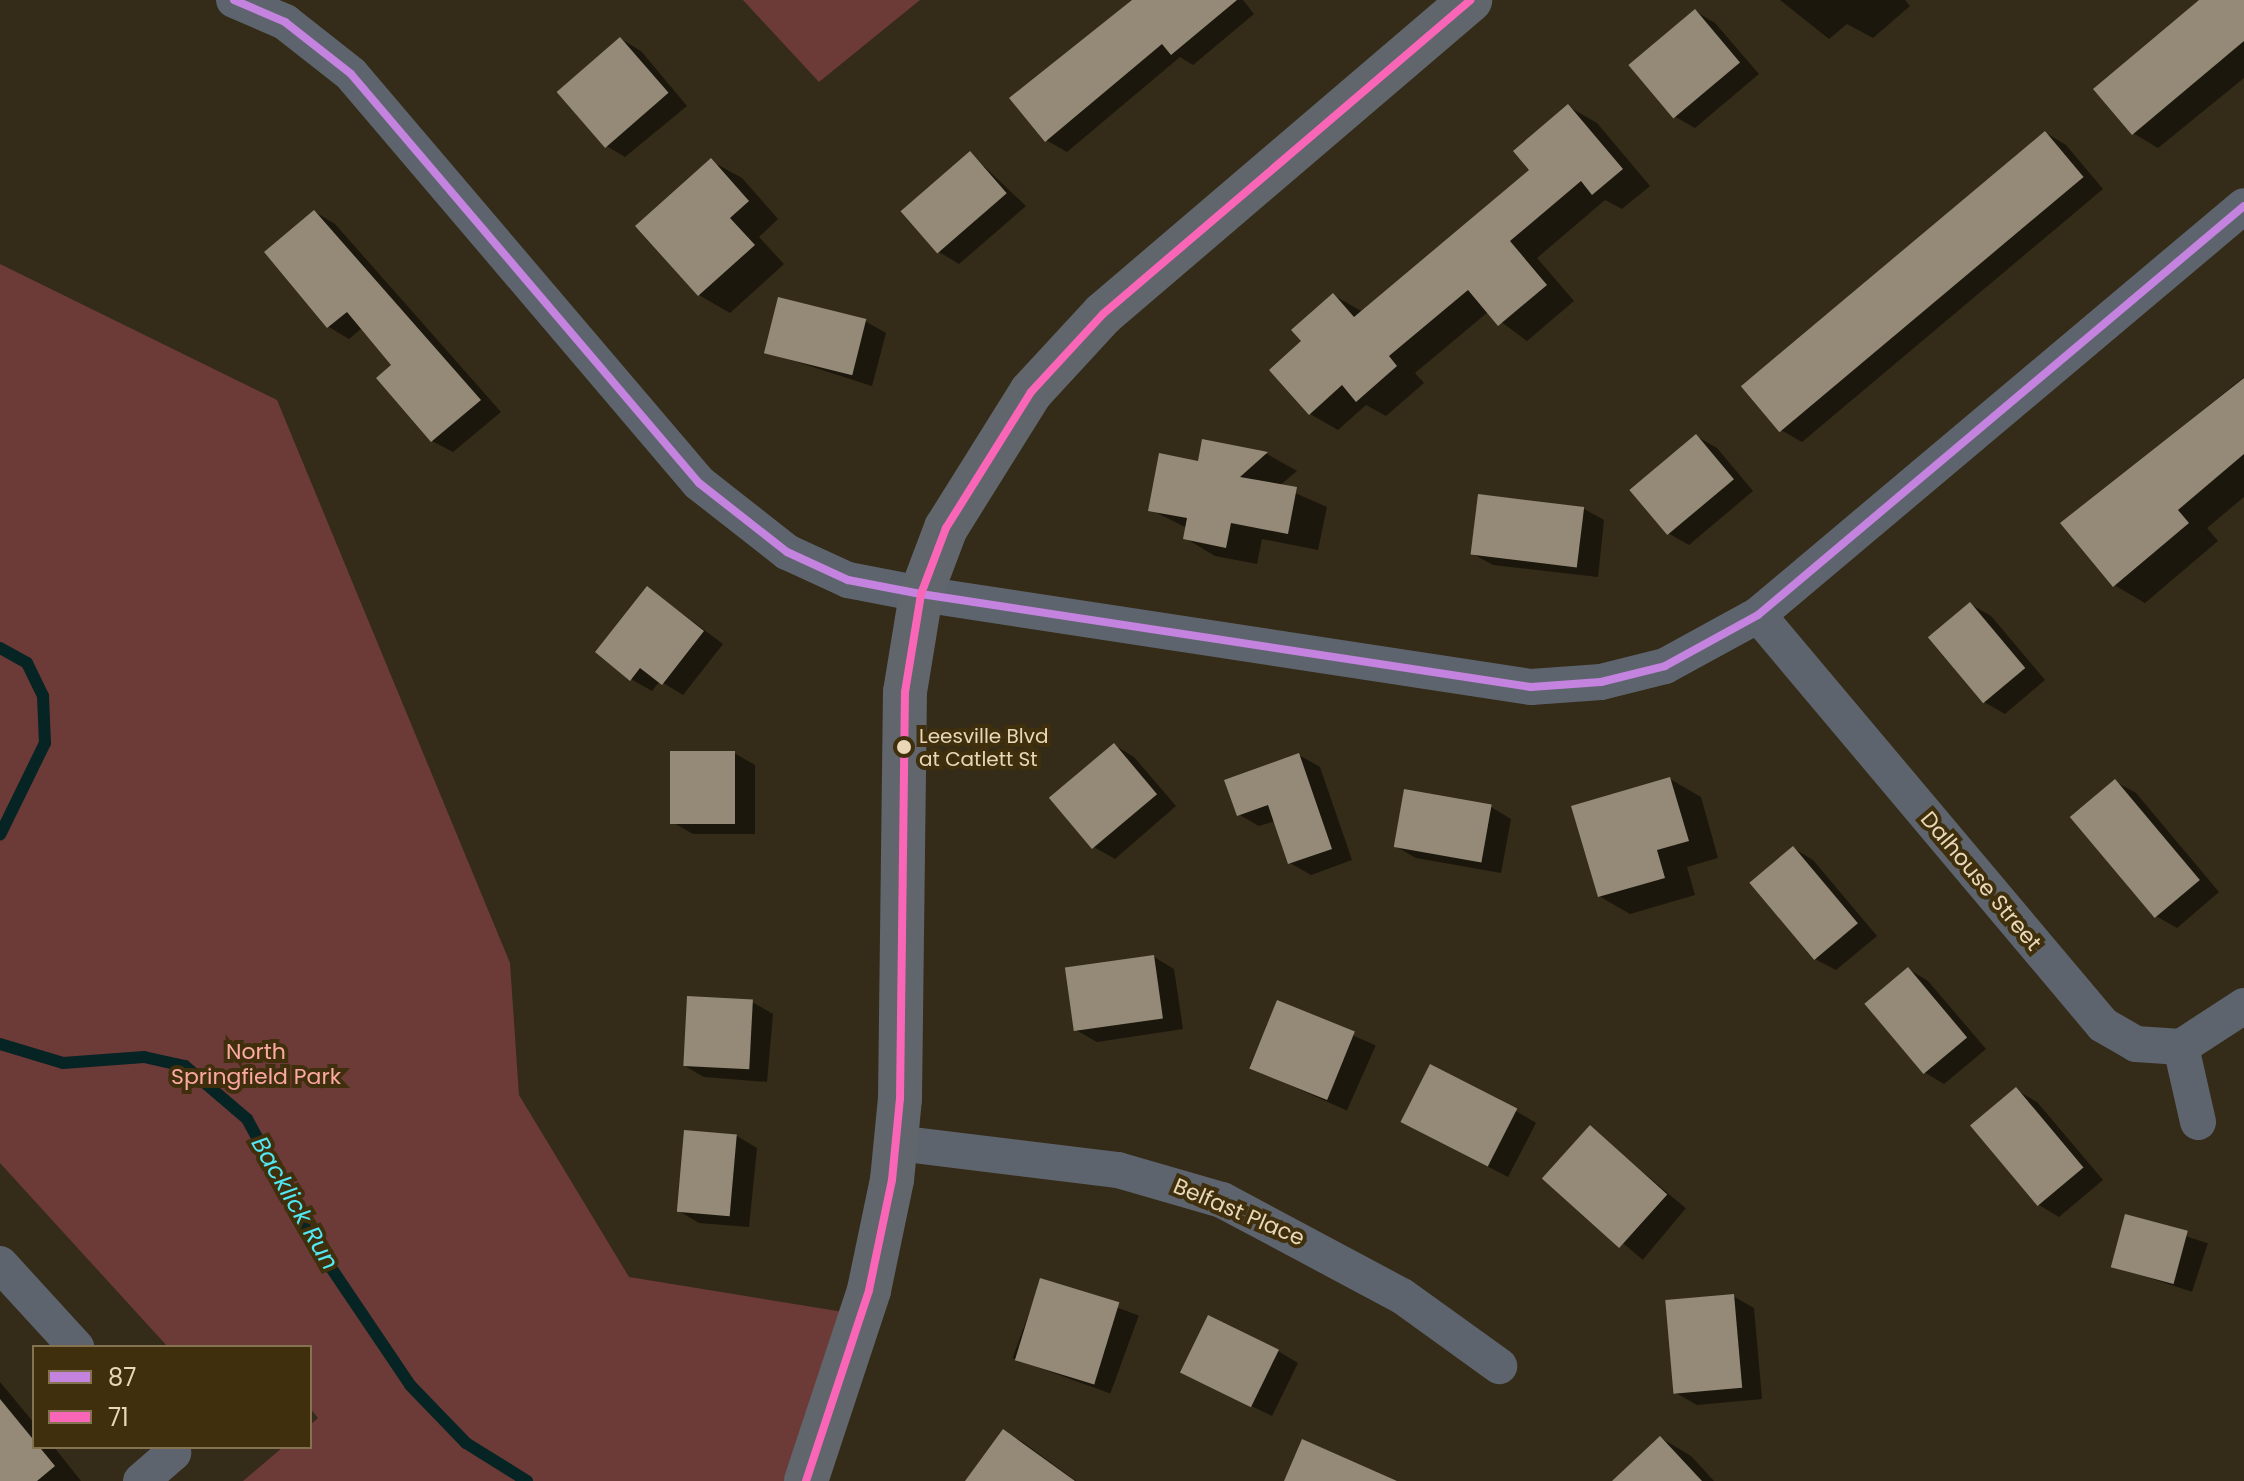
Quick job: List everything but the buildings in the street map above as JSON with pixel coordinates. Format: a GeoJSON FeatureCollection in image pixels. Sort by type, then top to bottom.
{"type":"FeatureCollection","features":[{"type":"Feature","properties":{"kind":"street"},"geometry":{"type":"LineString","coordinates":[[234,0],[285,22],[351,74],[730,511],[787,552],[848,580],[921,594],[1531,687],[1601,682],[1665,666],[1758,615],[2244,206]]}},
{"type":"Feature","properties":{"kind":"street"},"geometry":{"type":"LineString","coordinates":[[806,1481],[869,1290],[897,1143],[899,803],[905,692],[921,594],[968,486],[1066,352],[1168,256],[1470,0]]}},
{"type":"Feature","properties":{"kind":"street","name":"Dalhouse Street"},"geometry":{"type":"LineString","coordinates":[[1758,615],[2103,1025],[2136,1044],[2181,1047]]}},
{"type":"Feature","properties":{"kind":"street"},"geometry":{"type":"LineString","coordinates":[[2198,1122],[2181,1047],[2244,1006]]}},
{"type":"Feature","properties":{"kind":"street","name":"Belfast Place"},"geometry":{"type":"LineString","coordinates":[[897,1143],[1118,1170],[1222,1200],[1402,1296],[1499,1366]]}},
{"type":"Feature","properties":{"kind":"street"},"geometry":{"type":"LineString","coordinates":[[0,1264],[74,1345]]}},
{"type":"Feature","properties":{"kind":"street"},"geometry":{"type":"LineString","coordinates":[[141,1481],[173,1453],[170,1449]]}},
{"type":"Feature","properties":{"kind":"green space"},"geometry":{"type":"Polygon","coordinates":[[[743,0],[920,0],[819,82],[743,0]]]}},
{"type":"Feature","properties":{"kind":"green space","name":"North Springfield Park"},"geometry":{"type":"Polygon","coordinates":[[[0,264],[277,400],[510,963],[519,1095],[629,1277],[862,1315],[802,1481],[243,1481],[281,1449],[312,1449],[312,1423],[318,1418],[312,1410],[312,1345],[166,1345],[0,1163],[0,264]]]}},
{"type":"Feature","properties":{"kind":"waterway","name":"Backlick Run"},"geometry":{"type":"LineString","coordinates":[[0,648],[27,663],[43,696],[45,743],[0,835]]}},
{"type":"Feature","properties":{"kind":"waterway","name":"Backlick Run"},"geometry":{"type":"LineString","coordinates":[[0,1044],[63,1063],[144,1057],[185,1066],[247,1119],[311,1238],[410,1385],[466,1443],[527,1481]]}},
{"type":"Feature","properties":{"kind":"transit line","name":"87"},"geometry":{"type":"LineString","coordinates":[[234,0],[285,22],[351,74],[699,483],[787,552],[848,580],[921,594],[1531,687],[1601,682],[1665,666],[1758,615],[2244,206]]}},
{"type":"Feature","properties":{"kind":"transit line","name":"71"},"geometry":{"type":"LineString","coordinates":[[806,1481],[869,1290],[892,1180],[900,1099],[905,692],[921,594],[946,528],[1031,392],[1103,314],[1470,0]]}},
{"type":"Feature","properties":{"kind":"place","name":"Leesville Blvd at Catlett St"},"geometry":{"type":"Point","coordinates":[904,747]}}]}
